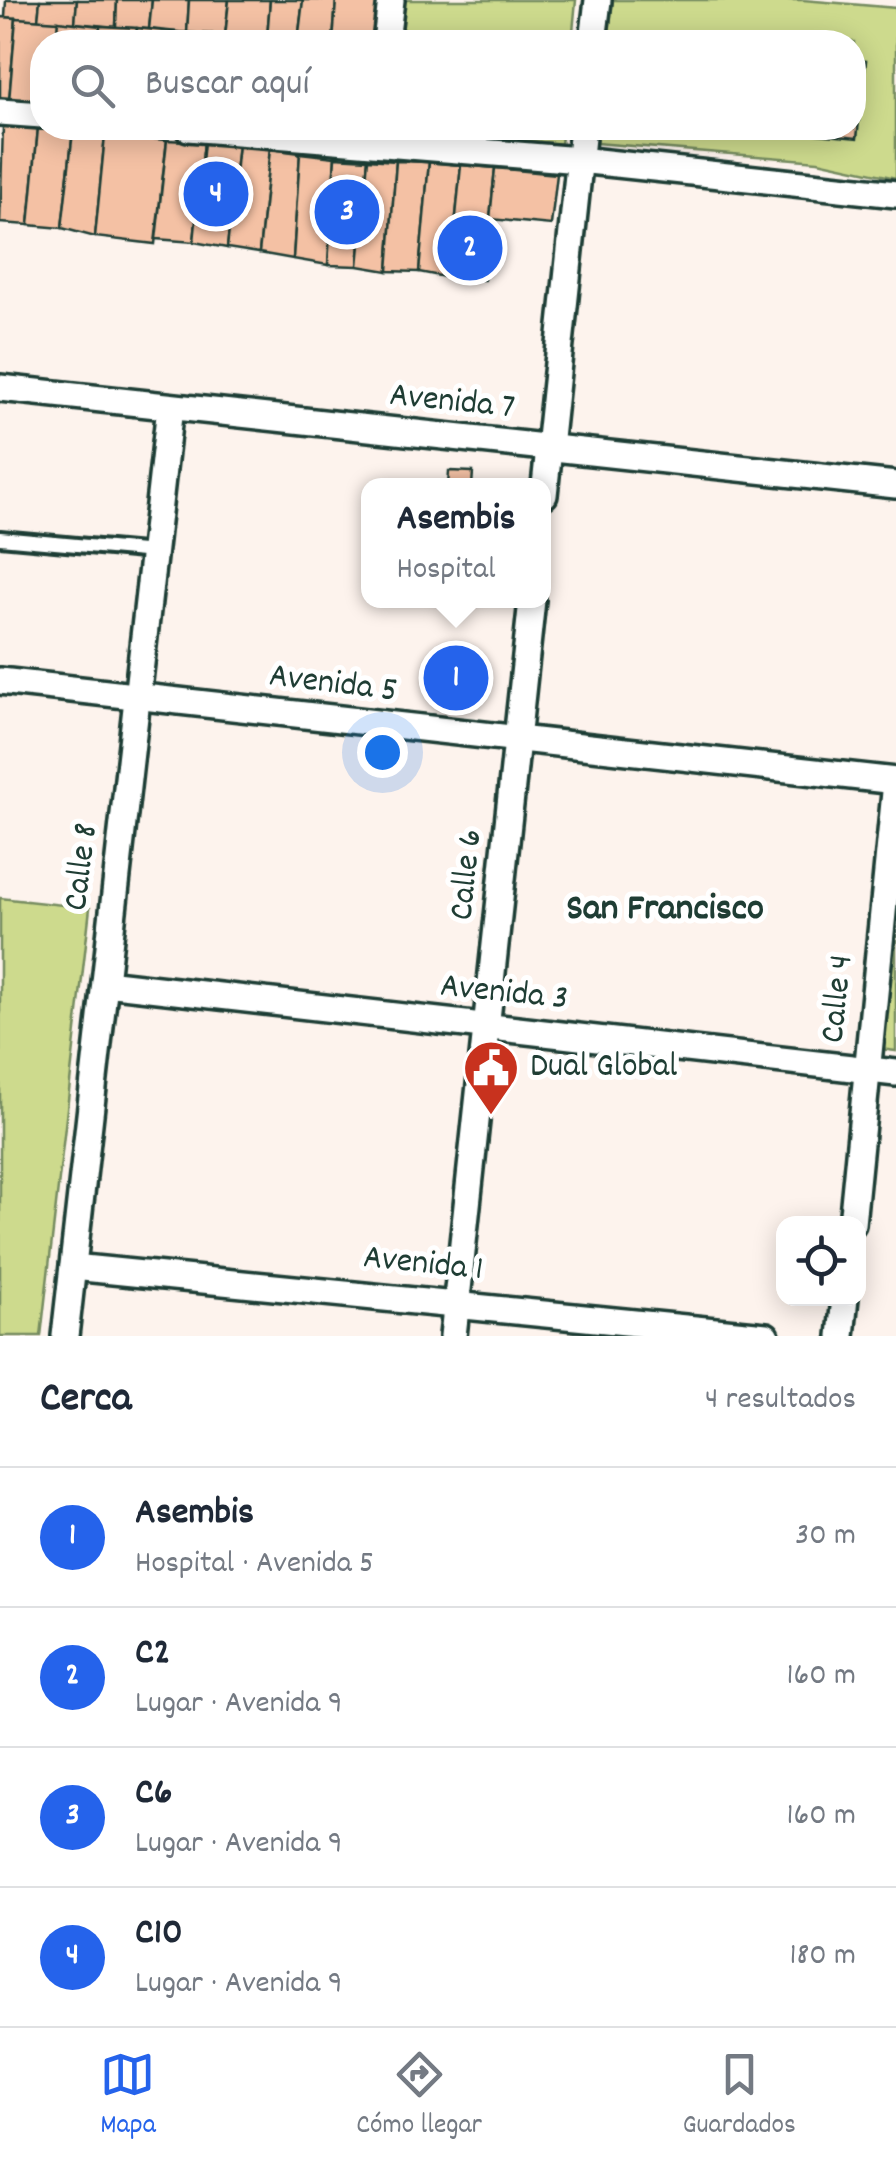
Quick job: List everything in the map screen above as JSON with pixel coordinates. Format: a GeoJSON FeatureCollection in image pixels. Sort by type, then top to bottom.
{"type":"FeatureCollection","features":[{"type":"Feature","properties":{"kind":"street"},"geometry":{"type":"LineString","coordinates":[[387,30],[391,0]]}},
{"type":"Feature","properties":{"kind":"street"},"geometry":{"type":"LineString","coordinates":[[594,30],[598,0]]}},
{"type":"Feature","properties":{"kind":"street"},"geometry":{"type":"LineString","coordinates":[[0,112],[30,114]]}},
{"type":"Feature","properties":{"kind":"street"},"geometry":{"type":"LineString","coordinates":[[417,140],[896,194]]}},
{"type":"Feature","properties":{"kind":"street"},"geometry":{"type":"LineString","coordinates":[[545,478],[582,140]]}},
{"type":"Feature","properties":{"kind":"street","name":"Avenida 7"},"geometry":{"type":"LineString","coordinates":[[0,388],[896,485]]}},
{"type":"Feature","properties":{"kind":"street","name":"Calle 8"},"geometry":{"type":"LineString","coordinates":[[64,1336],[170,407]]}},
{"type":"Feature","properties":{"kind":"street","name":"Calle 6"},"geometry":{"type":"LineString","coordinates":[[454,1336],[531,608]]}},
{"type":"Feature","properties":{"kind":"street","name":"Avenida 5"},"geometry":{"type":"LineString","coordinates":[[0,682],[896,781]]}},
{"type":"Feature","properties":{"kind":"street","name":"Calle 4"},"geometry":{"type":"LineString","coordinates":[[853,1216],[896,781]]}},
{"type":"Feature","properties":{"kind":"street","name":"Avenida 3"},"geometry":{"type":"LineString","coordinates":[[104,983],[896,1073]]}},
{"type":"Feature","properties":{"kind":"street","name":"Avenida 1"},"geometry":{"type":"LineString","coordinates":[[72,1267],[766,1336]]}},
{"type":"Feature","properties":{"kind":"street"},"geometry":{"type":"LineString","coordinates":[[841,1336],[844,1306]]}},
{"type":"Feature","properties":{"kind":"lane"},"geometry":{"type":"LineString","coordinates":[[0,538],[154,552]]}},
{"type":"Feature","properties":{"kind":"green space"},"geometry":{"type":"Polygon","coordinates":[[[403,0],[576,0],[573,30],[400,30],[403,0]]]}},
{"type":"Feature","properties":{"kind":"green space"},"geometry":{"type":"Polygon","coordinates":[[[613,0],[803,0],[896,8],[896,178],[818,161],[596,143],[866,140],[866,30],[609,30],[613,0]]]}},
{"type":"Feature","properties":{"kind":"green space"},"geometry":{"type":"Polygon","coordinates":[[[518,140],[562,140],[561,144],[518,140]]]}},
{"type":"Feature","properties":{"kind":"green space"},"geometry":{"type":"Polygon","coordinates":[[[896,884],[896,1051],[880,1049],[896,884]]]}},
{"type":"Feature","properties":{"kind":"green space"},"geometry":{"type":"Polygon","coordinates":[[[0,898],[90,908],[41,1336],[0,1336],[0,898]]]}},
{"type":"Feature","properties":{"kind":"building"},"geometry":{"type":"Polygon","coordinates":[[[6,0],[40,0],[38,20],[5,17],[6,0]]]}},
{"type":"Feature","properties":{"kind":"building"},"geometry":{"type":"Polygon","coordinates":[[[40,0],[77,0],[75,23],[38,20],[40,0]]]}},
{"type":"Feature","properties":{"kind":"building"},"geometry":{"type":"Polygon","coordinates":[[[77,0],[117,0],[116,27],[75,23],[77,0]]]}},
{"type":"Feature","properties":{"kind":"building"},"geometry":{"type":"Polygon","coordinates":[[[117,0],[152,0],[149,29],[116,27],[117,0]]]}},
{"type":"Feature","properties":{"kind":"building"},"geometry":{"type":"Polygon","coordinates":[[[152,0],[189,0],[187,30],[149,29],[152,0]]]}},
{"type":"Feature","properties":{"kind":"building"},"geometry":{"type":"Polygon","coordinates":[[[189,0],[229,0],[226,30],[187,30],[189,0]]]}},
{"type":"Feature","properties":{"kind":"building"},"geometry":{"type":"Polygon","coordinates":[[[229,0],[270,0],[268,30],[226,30],[229,0]]]}},
{"type":"Feature","properties":{"kind":"building"},"geometry":{"type":"Polygon","coordinates":[[[270,0],[303,0],[299,30],[268,30],[270,0]]]}},
{"type":"Feature","properties":{"kind":"building"},"geometry":{"type":"Polygon","coordinates":[[[303,0],[336,0],[334,30],[299,30],[303,0]]]}},
{"type":"Feature","properties":{"kind":"building"},"geometry":{"type":"Polygon","coordinates":[[[336,0],[380,0],[377,30],[334,30],[336,0]]]}},
{"type":"Feature","properties":{"kind":"building"},"geometry":{"type":"Polygon","coordinates":[[[0,17],[16,18],[9,101],[0,100],[0,17]]]}},
{"type":"Feature","properties":{"kind":"building"},"geometry":{"type":"Polygon","coordinates":[[[16,18],[58,21],[57,30],[30,30],[30,103],[9,101],[16,18]]]}},
{"type":"Feature","properties":{"kind":"building"},"geometry":{"type":"Polygon","coordinates":[[[58,21],[100,26],[100,30],[57,30],[58,21]]]}},
{"type":"Feature","properties":{"kind":"building"},"geometry":{"type":"Polygon","coordinates":[[[100,26],[137,28],[137,30],[100,30],[100,26]]]}},
{"type":"Feature","properties":{"kind":"building"},"geometry":{"type":"Polygon","coordinates":[[[3,126],[30,128],[30,140],[37,140],[29,225],[0,223],[3,126]]]}},
{"type":"Feature","properties":{"kind":"building"},"geometry":{"type":"Polygon","coordinates":[[[37,140],[72,140],[62,228],[29,225],[37,140]]]}},
{"type":"Feature","properties":{"kind":"building"},"geometry":{"type":"Polygon","coordinates":[[[72,140],[105,140],[95,237],[62,228],[72,140]]]}},
{"type":"Feature","properties":{"kind":"building"},"geometry":{"type":"Polygon","coordinates":[[[105,140],[167,140],[155,244],[95,237],[105,140]]]}},
{"type":"Feature","properties":{"kind":"building"},"geometry":{"type":"Polygon","coordinates":[[[167,140],[204,142],[194,242],[156,239],[167,140]]]}},
{"type":"Feature","properties":{"kind":"building"},"geometry":{"type":"Polygon","coordinates":[[[204,142],[238,145],[227,248],[194,242],[204,142]]]}},
{"type":"Feature","properties":{"kind":"building"},"geometry":{"type":"Polygon","coordinates":[[[238,145],[270,149],[259,253],[227,248],[238,145]]]}},
{"type":"Feature","properties":{"kind":"building"},"geometry":{"type":"Polygon","coordinates":[[[270,149],[300,153],[293,259],[259,253],[270,149]]]}},
{"type":"Feature","properties":{"kind":"building"},"geometry":{"type":"Polygon","coordinates":[[[300,153],[335,157],[328,265],[293,259],[300,153]]]}},
{"type":"Feature","properties":{"kind":"building"},"geometry":{"type":"Polygon","coordinates":[[[335,157],[368,159],[358,266],[328,265],[335,157]]]}},
{"type":"Feature","properties":{"kind":"building"},"geometry":{"type":"Polygon","coordinates":[[[368,159],[396,161],[388,271],[358,266],[368,159]]]}},
{"type":"Feature","properties":{"kind":"building"},"geometry":{"type":"Polygon","coordinates":[[[396,161],[429,162],[419,272],[388,271],[396,161]]]}},
{"type":"Feature","properties":{"kind":"building"},"geometry":{"type":"Polygon","coordinates":[[[429,162],[461,165],[450,278],[419,272],[429,162]]]}},
{"type":"Feature","properties":{"kind":"building"},"geometry":{"type":"Polygon","coordinates":[[[461,165],[495,168],[484,280],[450,278],[461,165]]]}},
{"type":"Feature","properties":{"kind":"building"},"geometry":{"type":"Polygon","coordinates":[[[495,168],[557,174],[551,225],[490,219],[495,168]]]}},
{"type":"Feature","properties":{"kind":"building"},"geometry":{"type":"Polygon","coordinates":[[[449,471],[473,472],[473,478],[449,478],[449,471]]]}},
{"type":"Feature","properties":{"kind":"place","name":"C10"},"geometry":{"type":"Point","coordinates":[216,194]}},
{"type":"Feature","properties":{"kind":"place","name":"C6"},"geometry":{"type":"Point","coordinates":[347,212]}},
{"type":"Feature","properties":{"kind":"place","name":"C2"},"geometry":{"type":"Point","coordinates":[470,248]}},
{"type":"Feature","properties":{"kind":"place","name":"Asembis"},"geometry":{"type":"Point","coordinates":[456,678]}},
{"type":"Feature","properties":{"kind":"place","name":"Dual Global"},"geometry":{"type":"Point","coordinates":[491,1117]}},
{"type":"Feature","properties":{"kind":"district","name":"San Francisco"},"geometry":{"type":"Point","coordinates":[665,910]}}]}
